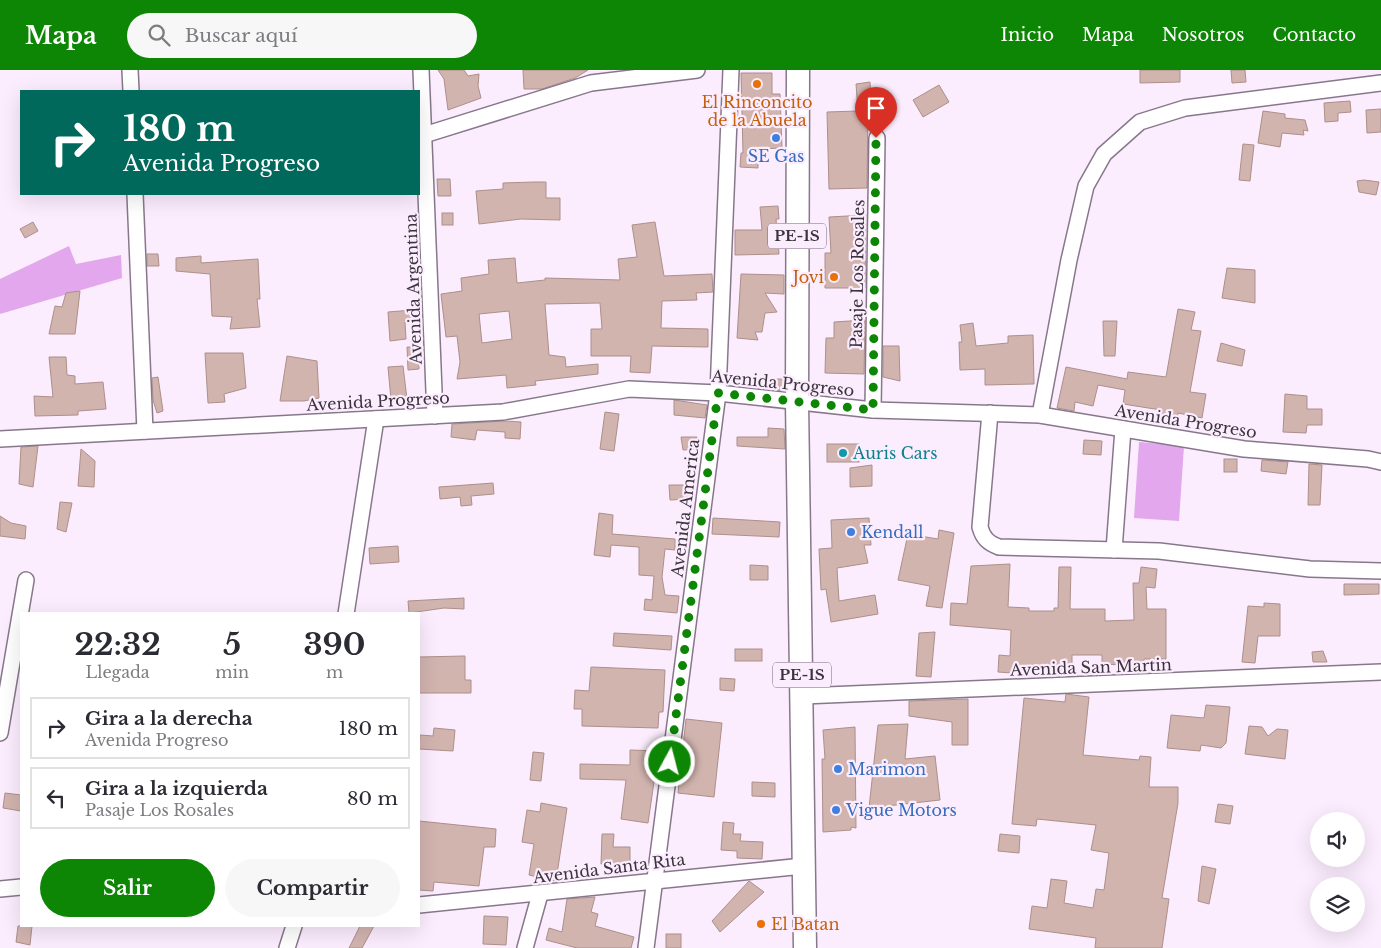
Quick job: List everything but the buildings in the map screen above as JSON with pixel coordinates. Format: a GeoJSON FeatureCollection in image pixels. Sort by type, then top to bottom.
{"type":"FeatureCollection","features":[{"type":"Feature","properties":{"kind":"highway","name":"PE-1S"},"geometry":{"type":"LineString","coordinates":[[798,70],[797,402],[805,948]]}},
{"type":"Feature","properties":{"kind":"street"},"geometry":{"type":"LineString","coordinates":[[130,70],[131,90]]}},
{"type":"Feature","properties":{"kind":"street","name":"Avenida Argentina"},"geometry":{"type":"LineString","coordinates":[[421,70],[435,416]]}},
{"type":"Feature","properties":{"kind":"street"},"geometry":{"type":"LineString","coordinates":[[424,135],[591,83],[698,70]]}},
{"type":"Feature","properties":{"kind":"street","name":"Avenida America"},"geometry":{"type":"LineString","coordinates":[[646,948],[718,393],[731,70]]}},
{"type":"Feature","properties":{"kind":"street"},"geometry":{"type":"LineString","coordinates":[[1040,415],[1069,260],[1086,186],[1104,154],[1140,122],[1184,108],[1374,79]]}},
{"type":"Feature","properties":{"kind":"street","name":"Pasaje Los Rosales"},"geometry":{"type":"LineString","coordinates":[[873,410],[876,138]]}},
{"type":"Feature","properties":{"kind":"street"},"geometry":{"type":"LineString","coordinates":[[135,195],[145,431]]}},
{"type":"Feature","properties":{"kind":"street","name":"Avenida Progreso"},"geometry":{"type":"LineString","coordinates":[[0,439],[504,412],[629,390],[718,393],[873,410],[1040,415],[1244,449],[1368,459],[1381,462]]}},
{"type":"Feature","properties":{"kind":"street"},"geometry":{"type":"LineString","coordinates":[[990,413],[980,527],[986,540],[999,547],[1158,551],[1310,569],[1381,571]]}},
{"type":"Feature","properties":{"kind":"street"},"geometry":{"type":"LineString","coordinates":[[346,612],[376,419]]}},
{"type":"Feature","properties":{"kind":"street"},"geometry":{"type":"LineString","coordinates":[[1114,550],[1123,429]]}},
{"type":"Feature","properties":{"kind":"street"},"geometry":{"type":"LineString","coordinates":[[21,612],[26,580]]}},
{"type":"Feature","properties":{"kind":"street"},"geometry":{"type":"LineString","coordinates":[[0,733],[20,615]]}},
{"type":"Feature","properties":{"kind":"street","name":"Avenida San Martin"},"geometry":{"type":"LineString","coordinates":[[802,696],[1381,672]]}},
{"type":"Feature","properties":{"kind":"street","name":"Avenida Santa Rita"},"geometry":{"type":"LineString","coordinates":[[420,905],[540,894],[654,879],[803,866]]}},
{"type":"Feature","properties":{"kind":"street"},"geometry":{"type":"LineString","coordinates":[[0,889],[20,887]]}},
{"type":"Feature","properties":{"kind":"street"},"geometry":{"type":"LineString","coordinates":[[525,948],[540,894]]}},
{"type":"Feature","properties":{"kind":"street"},"geometry":{"type":"LineString","coordinates":[[286,948],[294,927]]}},
{"type":"Feature","properties":{"kind":"shaded area"},"geometry":{"type":"Polygon","coordinates":[[[69,246],[76,264],[121,255],[122,278],[0,314],[0,279],[69,246]]]}},
{"type":"Feature","properties":{"kind":"shaded area"},"geometry":{"type":"Polygon","coordinates":[[[1139,442],[1184,446],[1179,521],[1134,518],[1139,442]]]}},
{"type":"Feature","properties":{"kind":"place","name":"El Rinconcito de la Abuela"},"geometry":{"type":"Point","coordinates":[757,84]}},
{"type":"Feature","properties":{"kind":"place","name":"SE Gas"},"geometry":{"type":"Point","coordinates":[776,138]}},
{"type":"Feature","properties":{"kind":"place","name":"Jovi"},"geometry":{"type":"Point","coordinates":[834,277]}},
{"type":"Feature","properties":{"kind":"place","name":"Auris Cars"},"geometry":{"type":"Point","coordinates":[843,453]}},
{"type":"Feature","properties":{"kind":"place","name":"Kendall"},"geometry":{"type":"Point","coordinates":[851,532]}},
{"type":"Feature","properties":{"kind":"place","name":"Marimon"},"geometry":{"type":"Point","coordinates":[838,769]}},
{"type":"Feature","properties":{"kind":"place","name":"Vigue Motors"},"geometry":{"type":"Point","coordinates":[836,810]}},
{"type":"Feature","properties":{"kind":"place","name":"El Batan"},"geometry":{"type":"Point","coordinates":[761,924]}},
{"type":"Feature","properties":{"kind":"route"},"geometry":{"type":"LineString","coordinates":[[670,762],[718,393],[873,410],[876,138]]}}]}
